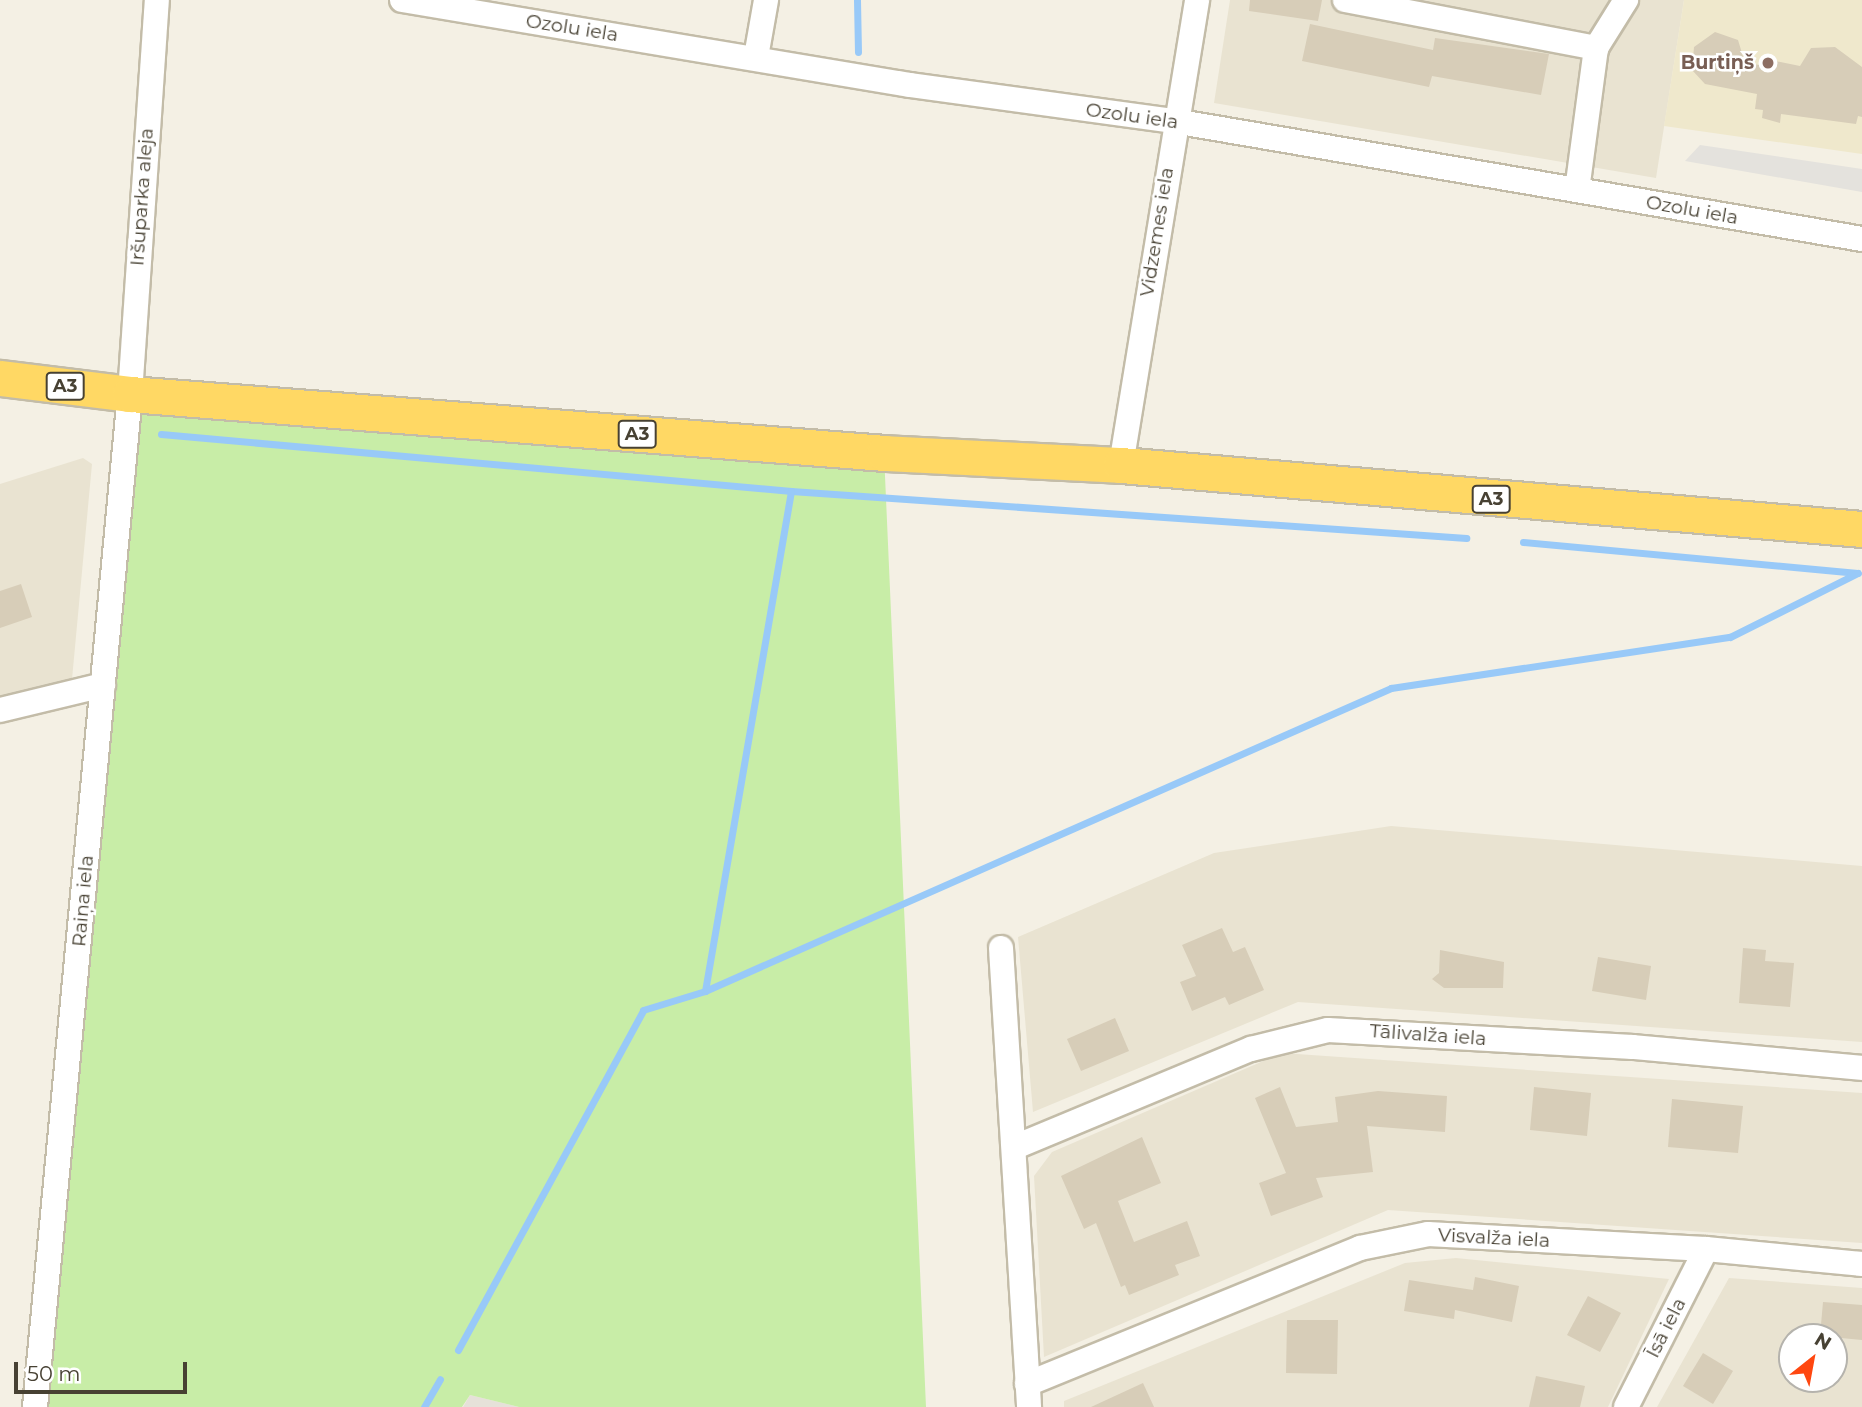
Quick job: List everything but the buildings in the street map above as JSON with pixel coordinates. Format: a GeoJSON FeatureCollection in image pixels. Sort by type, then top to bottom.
{"type":"FeatureCollection","features":[{"type":"Feature","properties":{"kind":"highway","name":"A3"},"geometry":{"type":"LineString","coordinates":[[0,378],[130,394],[884,453],[1121,465],[1862,529]]}},
{"type":"Feature","properties":{"kind":"street","name":"Iršuparka aleja"},"geometry":{"type":"LineString","coordinates":[[130,394],[157,0]]}},
{"type":"Feature","properties":{"kind":"street","name":"Ozolu iela"},"geometry":{"type":"LineString","coordinates":[[402,0],[911,85],[1174,121],[1862,239]]}},
{"type":"Feature","properties":{"kind":"street"},"geometry":{"type":"LineString","coordinates":[[756,57],[766,0]]}},
{"type":"Feature","properties":{"kind":"street","name":"Vidzemes iela"},"geometry":{"type":"LineString","coordinates":[[1121,465],[1174,121],[1197,0]]}},
{"type":"Feature","properties":{"kind":"street"},"geometry":{"type":"LineString","coordinates":[[1345,0],[1596,48]]}},
{"type":"Feature","properties":{"kind":"street"},"geometry":{"type":"LineString","coordinates":[[1577,190],[1596,48],[1626,0]]}},
{"type":"Feature","properties":{"kind":"street","name":"Raiņa iela"},"geometry":{"type":"LineString","coordinates":[[35,1407],[130,394]]}},
{"type":"Feature","properties":{"kind":"street"},"geometry":{"type":"LineString","coordinates":[[0,710],[103,685]]}},
{"type":"Feature","properties":{"kind":"street"},"geometry":{"type":"LineString","coordinates":[[1001,948],[1015,1147]]}},
{"type":"Feature","properties":{"kind":"street","name":"Tālivalža iela"},"geometry":{"type":"LineString","coordinates":[[1015,1147],[1251,1049],[1328,1030],[1633,1047],[1862,1068]]}},
{"type":"Feature","properties":{"kind":"street","name":"Visvalža iela"},"geometry":{"type":"LineString","coordinates":[[1015,1147],[1028,1396],[1371,1246],[1429,1234],[1706,1249],[1862,1264]]}},
{"type":"Feature","properties":{"kind":"street","name":"Īsā iela"},"geometry":{"type":"LineString","coordinates":[[1626,1407],[1706,1249]]}},
{"type":"Feature","properties":{"kind":"shaded area"},"geometry":{"type":"Polygon","coordinates":[[[1230,0],[1684,0],[1656,178],[1214,103],[1230,0]]]}},
{"type":"Feature","properties":{"kind":"shaded area","name":"Burtiņš"},"geometry":{"type":"Polygon","coordinates":[[[1684,0],[1862,0],[1862,154],[1664,126],[1684,0]]]}},
{"type":"Feature","properties":{"kind":"shaded area"},"geometry":{"type":"Polygon","coordinates":[[[1700,145],[1862,169],[1862,192],[1685,161],[1700,145]]]}},
{"type":"Feature","properties":{"kind":"shaded area"},"geometry":{"type":"Polygon","coordinates":[[[83,458],[92,464],[70,701],[0,722],[0,484],[83,458]]]}},
{"type":"Feature","properties":{"kind":"shaded area"},"geometry":{"type":"Polygon","coordinates":[[[1391,826],[1862,866],[1862,1042],[1298,1002],[1033,1112],[1018,937],[1214,853],[1391,826]]]}},
{"type":"Feature","properties":{"kind":"shaded area"},"geometry":{"type":"Polygon","coordinates":[[[1282,1053],[1862,1093],[1862,1243],[1388,1210],[1044,1357],[1034,1176],[1052,1152],[1282,1053]]]}},
{"type":"Feature","properties":{"kind":"shaded area"},"geometry":{"type":"Polygon","coordinates":[[[1456,1258],[1669,1279],[1608,1407],[1064,1407],[1064,1401],[1405,1263],[1456,1258]]]}},
{"type":"Feature","properties":{"kind":"shaded area"},"geometry":{"type":"Polygon","coordinates":[[[1729,1278],[1862,1288],[1862,1407],[1657,1407],[1729,1278]]]}},
{"type":"Feature","properties":{"kind":"shaded area"},"geometry":{"type":"Polygon","coordinates":[[[470,1395],[519,1407],[463,1407],[470,1395]]]}},
{"type":"Feature","properties":{"kind":"green space"},"geometry":{"type":"Polygon","coordinates":[[[130,394],[884,453],[926,1407],[519,1407],[470,1395],[462,1407],[35,1407],[130,394]]]}},
{"type":"Feature","properties":{"kind":"waterway"},"geometry":{"type":"LineString","coordinates":[[857,0],[858,52]]}},
{"type":"Feature","properties":{"kind":"waterway"},"geometry":{"type":"LineString","coordinates":[[161,434],[791,491],[1466,538]]}},
{"type":"Feature","properties":{"kind":"waterway"},"geometry":{"type":"LineString","coordinates":[[705,991],[791,491]]}},
{"type":"Feature","properties":{"kind":"waterway"},"geometry":{"type":"LineString","coordinates":[[1523,542],[1858,573]]}},
{"type":"Feature","properties":{"kind":"waterway"},"geometry":{"type":"LineString","coordinates":[[458,1350],[643,1010],[705,991],[1391,688],[1730,637],[1858,573]]}},
{"type":"Feature","properties":{"kind":"waterway"},"geometry":{"type":"LineString","coordinates":[[424,1407],[440,1379]]}},
{"type":"Feature","properties":{"kind":"place","name":"Burtiņš"},"geometry":{"type":"Point","coordinates":[1768,63]}}]}
